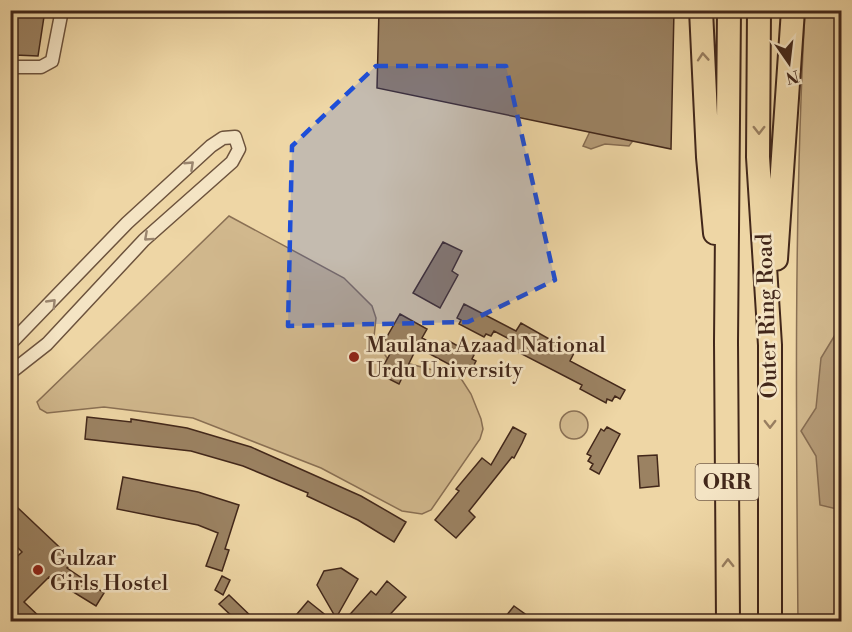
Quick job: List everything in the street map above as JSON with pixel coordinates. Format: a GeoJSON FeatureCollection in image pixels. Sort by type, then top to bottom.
{"type":"FeatureCollection","features":[{"type":"Feature","properties":{"kind":"highway","name":"ORR"},"geometry":{"type":"LineString","coordinates":[[700,10],[706,103],[718,157]]}},
{"type":"Feature","properties":{"kind":"highway","name":"Outer Ring Road"},"geometry":{"type":"LineString","coordinates":[[728,621],[726,342],[718,157],[729,103],[729,10]]}},
{"type":"Feature","properties":{"kind":"highway","name":"Outer Ring Road"},"geometry":{"type":"LineString","coordinates":[[759,10],[759,157],[770,345],[770,621]]}},
{"type":"Feature","properties":{"kind":"highway","name":"ORR"},"geometry":{"type":"LineString","coordinates":[[770,345],[793,11]]}},
{"type":"Feature","properties":{"kind":"street"},"geometry":{"type":"LineString","coordinates":[[10,67],[41,67],[52,61],[62,10]]}},
{"type":"Feature","properties":{"kind":"street"},"geometry":{"type":"LineString","coordinates":[[10,344],[126,224],[202,154],[223,138],[235,137],[239,149],[232,162],[144,240],[47,344],[10,373]]}},
{"type":"Feature","properties":{"kind":"highlighted area"},"geometry":{"type":"Polygon","coordinates":[[[376,66],[506,66],[555,280],[468,322],[288,326],[292,146],[376,66]]]}},
{"type":"Feature","properties":{"kind":"shaded area"},"geometry":{"type":"Polygon","coordinates":[[[805,11],[841,11],[841,621],[798,622],[797,240],[805,11]]]}},
{"type":"Feature","properties":{"kind":"shaded area"},"geometry":{"type":"Polygon","coordinates":[[[593,125],[638,134],[629,146],[605,144],[591,149],[583,146],[593,125]]]}},
{"type":"Feature","properties":{"kind":"shaded area"},"geometry":{"type":"Polygon","coordinates":[[[229,216],[344,278],[372,306],[376,318],[374,337],[387,358],[460,377],[471,394],[483,429],[480,439],[431,510],[422,514],[402,511],[321,468],[193,418],[104,407],[47,413],[40,409],[37,402],[229,216]]]}},
{"type":"Feature","properties":{"kind":"shaded area"},"geometry":{"type":"Polygon","coordinates":[[[841,325],[841,510],[820,505],[816,456],[801,431],[816,408],[821,358],[841,325]]]}},
{"type":"Feature","properties":{"kind":"shaded area"},"geometry":{"type":"Polygon","coordinates":[[[574,411],[584,415],[588,425],[584,435],[574,439],[564,435],[560,425],[564,415],[574,411]]]}},
{"type":"Feature","properties":{"kind":"building"},"geometry":{"type":"Polygon","coordinates":[[[10,10],[45,10],[38,56],[15,55],[16,44],[10,43],[10,10]]]}},
{"type":"Feature","properties":{"kind":"building"},"geometry":{"type":"Polygon","coordinates":[[[379,10],[674,10],[671,149],[377,88],[379,10]]]}},
{"type":"Feature","properties":{"kind":"building"},"geometry":{"type":"Polygon","coordinates":[[[443,242],[462,251],[452,271],[458,275],[440,308],[413,293],[443,242]]]}},
{"type":"Feature","properties":{"kind":"building"},"geometry":{"type":"Polygon","coordinates":[[[464,304],[516,331],[521,323],[574,353],[570,361],[625,390],[620,399],[615,396],[612,401],[607,399],[606,403],[580,389],[582,385],[512,349],[508,345],[511,340],[494,331],[491,336],[486,334],[484,337],[459,324],[461,320],[457,318],[464,304]]]}},
{"type":"Feature","properties":{"kind":"building"},"geometry":{"type":"Polygon","coordinates":[[[400,314],[427,329],[422,338],[439,347],[442,342],[447,345],[449,341],[474,355],[472,359],[476,361],[469,375],[417,347],[399,384],[379,374],[391,352],[381,347],[400,314]]]}},
{"type":"Feature","properties":{"kind":"building"},"geometry":{"type":"Polygon","coordinates":[[[87,417],[131,422],[131,419],[187,428],[251,447],[361,496],[406,522],[394,542],[358,520],[307,496],[308,493],[243,466],[191,451],[85,439],[87,417]]]}},
{"type":"Feature","properties":{"kind":"building"},"geometry":{"type":"Polygon","coordinates":[[[513,427],[526,434],[522,443],[514,458],[512,457],[469,511],[475,517],[456,538],[435,520],[459,491],[456,489],[482,458],[491,465],[513,427]]]}},
{"type":"Feature","properties":{"kind":"building"},"geometry":{"type":"Polygon","coordinates":[[[607,427],[620,434],[599,474],[590,469],[593,464],[588,461],[591,456],[587,454],[601,429],[604,431],[607,427]]]}},
{"type":"Feature","properties":{"kind":"building"},"geometry":{"type":"Polygon","coordinates":[[[657,455],[659,486],[640,488],[638,456],[657,455]]]}},
{"type":"Feature","properties":{"kind":"building"},"geometry":{"type":"Polygon","coordinates":[[[123,477],[198,492],[239,505],[225,549],[229,550],[222,571],[206,566],[218,533],[198,525],[117,509],[123,477]]]}},
{"type":"Feature","properties":{"kind":"building","name":"Gulzar Girls Hostel"},"geometry":{"type":"Polygon","coordinates":[[[18,508],[74,561],[67,568],[104,593],[96,606],[49,577],[24,602],[44,621],[10,621],[10,563],[22,552],[10,540],[10,515],[18,508]]]}},
{"type":"Feature","properties":{"kind":"building"},"geometry":{"type":"Polygon","coordinates":[[[341,568],[358,579],[336,618],[317,585],[324,571],[341,568]]]}},
{"type":"Feature","properties":{"kind":"building"},"geometry":{"type":"Polygon","coordinates":[[[222,576],[230,580],[223,595],[215,590],[222,576]]]}},
{"type":"Feature","properties":{"kind":"building"},"geometry":{"type":"Polygon","coordinates":[[[387,581],[406,597],[384,621],[344,621],[371,591],[376,595],[387,581]]]}},
{"type":"Feature","properties":{"kind":"building"},"geometry":{"type":"Polygon","coordinates":[[[229,595],[256,621],[237,621],[219,604],[229,595]]]}},
{"type":"Feature","properties":{"kind":"building"},"geometry":{"type":"Polygon","coordinates":[[[308,601],[333,621],[291,621],[308,601]]]}},
{"type":"Feature","properties":{"kind":"building"},"geometry":{"type":"Polygon","coordinates":[[[514,606],[525,614],[519,621],[502,621],[514,606]]]}},
{"type":"Feature","properties":{"kind":"place","name":"Maulana Azaad National Urdu University"},"geometry":{"type":"Point","coordinates":[354,357]}},
{"type":"Feature","properties":{"kind":"place","name":"Gulzar Girls Hostel"},"geometry":{"type":"Point","coordinates":[38,570]}}]}
